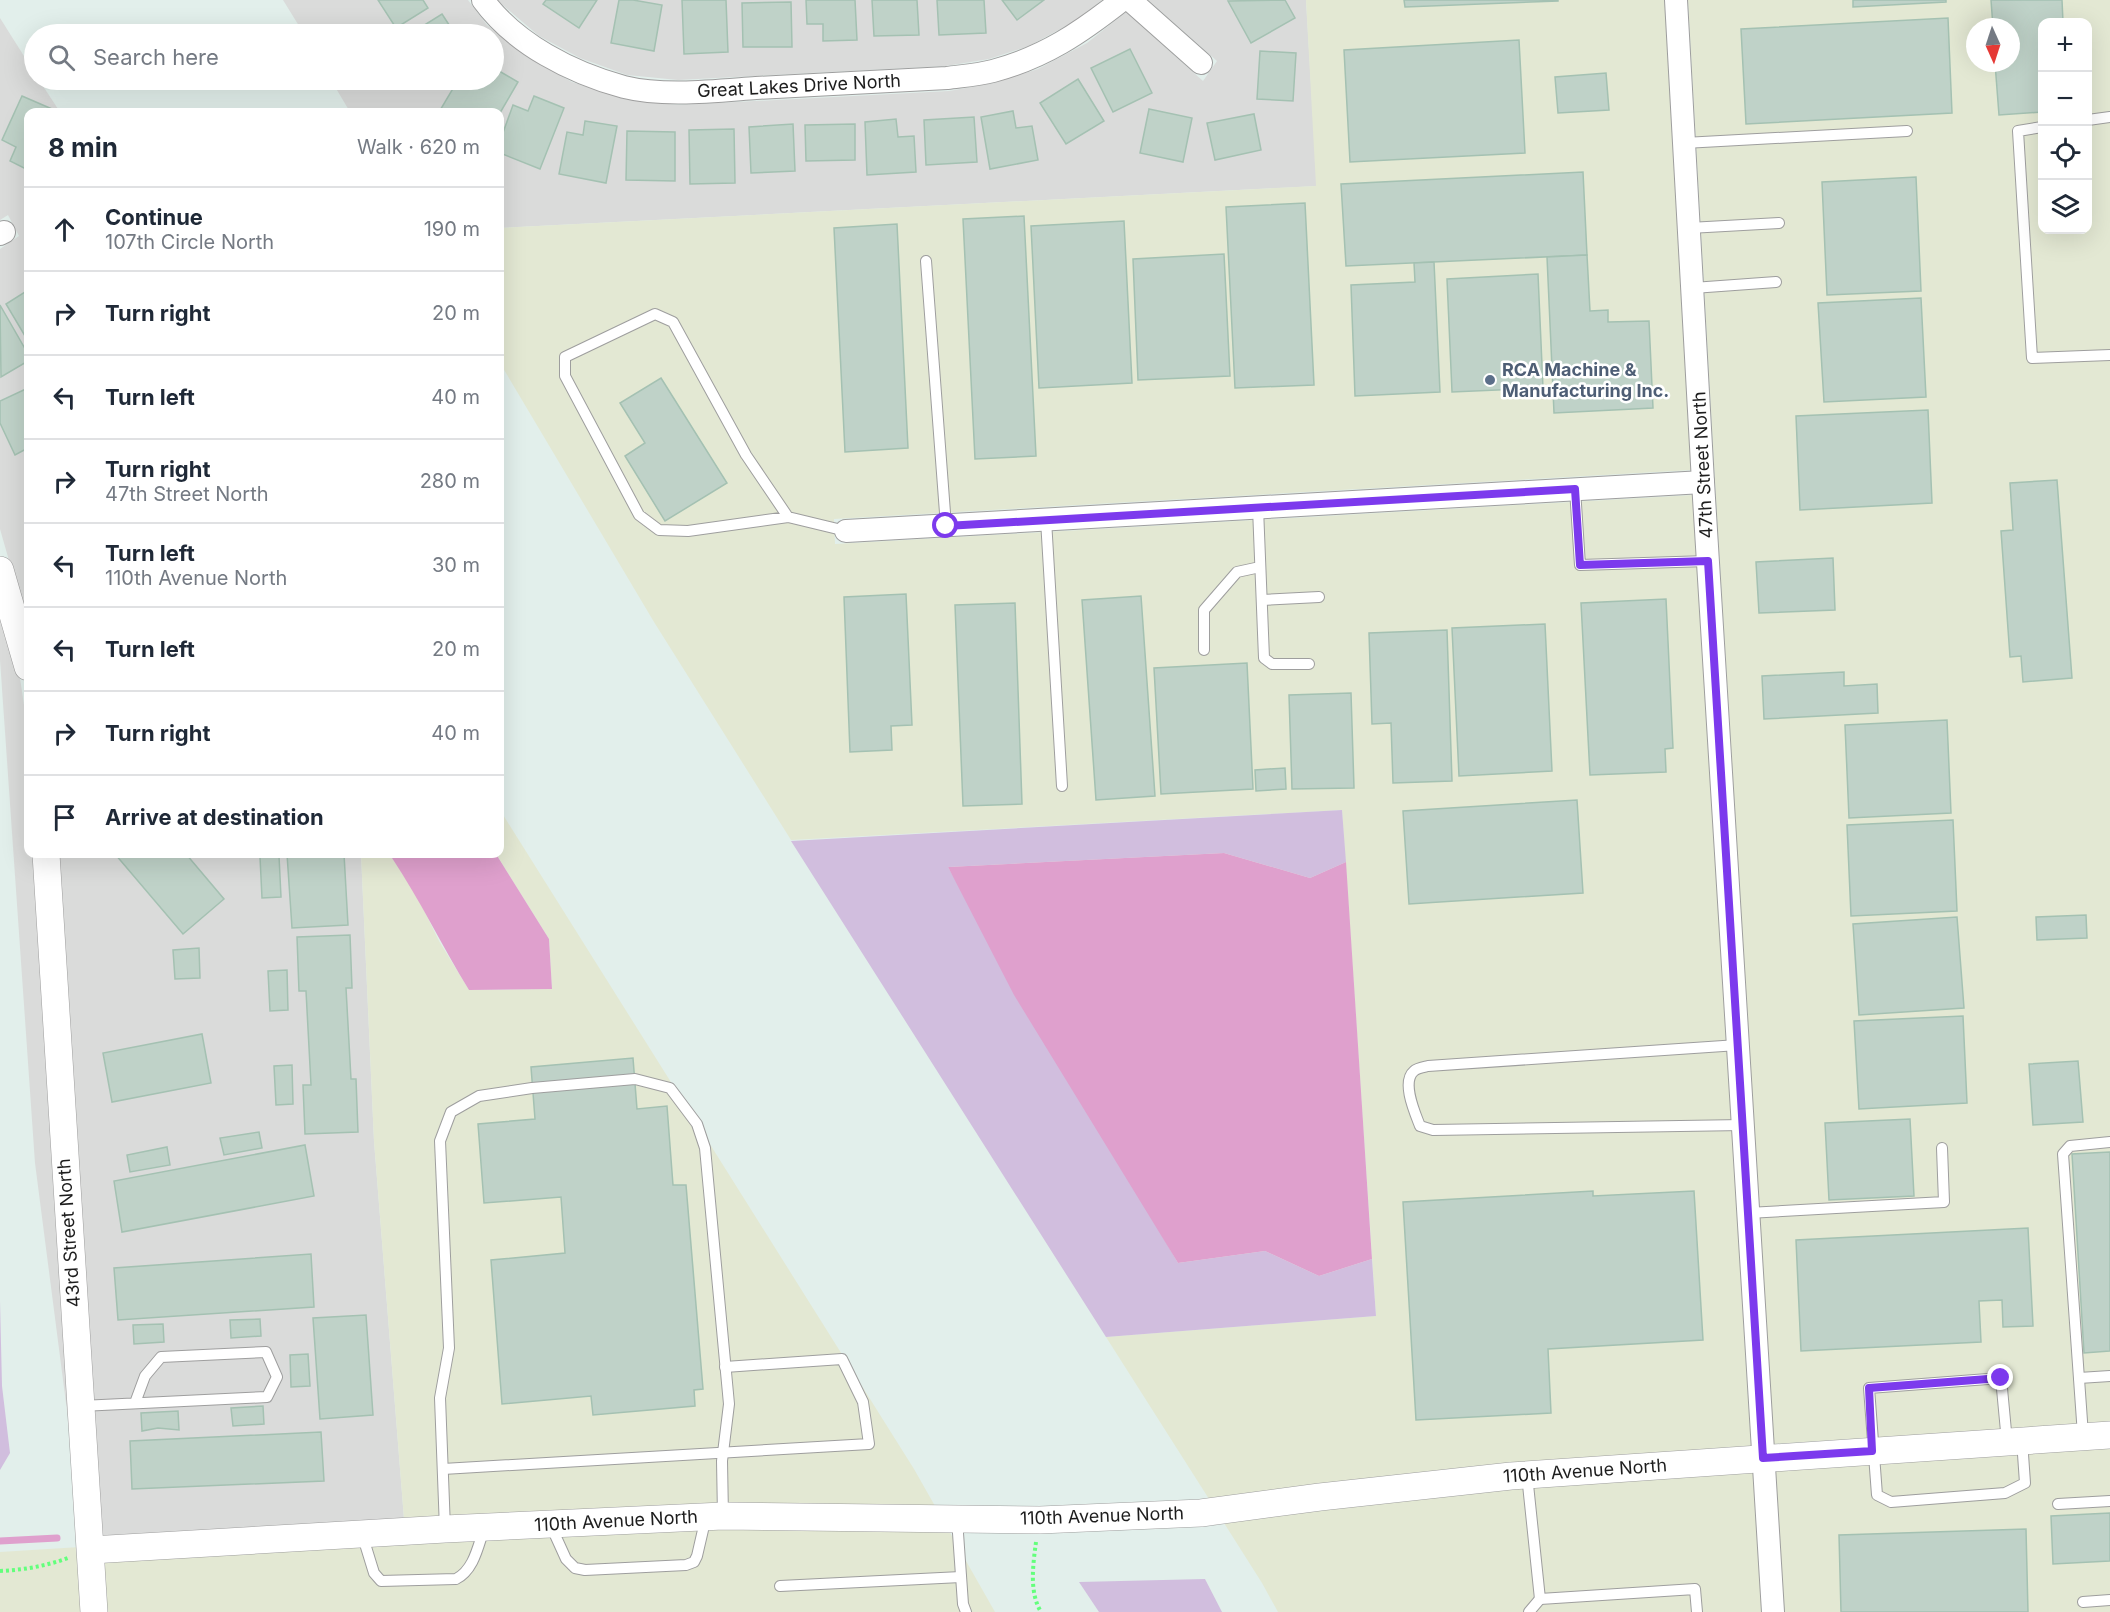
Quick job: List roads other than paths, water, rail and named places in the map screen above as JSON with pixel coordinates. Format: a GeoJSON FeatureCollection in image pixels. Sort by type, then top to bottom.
{"type":"FeatureCollection","features":[{"type":"Feature","properties":{"kind":"street","name":"Great Lakes Drive North"},"geometry":{"type":"LineString","coordinates":[[483,0],[493,14],[534,47],[577,70],[626,87],[678,93],[947,78],[991,71],[1033,58],[1083,31],[1122,0]]}},
{"type":"Feature","properties":{"kind":"street"},"geometry":{"type":"LineString","coordinates":[[1131,0],[1201,63]]}},
{"type":"Feature","properties":{"kind":"street","name":"47th Street North"},"geometry":{"type":"LineString","coordinates":[[1676,0],[1703,482],[1773,1612]]}},
{"type":"Feature","properties":{"kind":"street"},"geometry":{"type":"LineString","coordinates":[[846,531],[1703,482]]}},
{"type":"Feature","properties":{"kind":"street"},"geometry":{"type":"LineString","coordinates":[[0,570],[24,653]]}},
{"type":"Feature","properties":{"kind":"street","name":"43rd Street North"},"geometry":{"type":"LineString","coordinates":[[46,858],[94,1612]]}},
{"type":"Feature","properties":{"kind":"street","name":"110th Avenue North"},"geometry":{"type":"LineString","coordinates":[[91,1550],[715,1516],[1040,1520],[1201,1513],[1320,1497],[1527,1475],[2110,1435]]}},
{"type":"Feature","properties":{"kind":"lane"},"geometry":{"type":"LineString","coordinates":[[2092,119],[2110,117]]}},
{"type":"Feature","properties":{"kind":"lane"},"geometry":{"type":"LineString","coordinates":[[2038,128],[2018,131],[2032,358],[2110,355]]}},
{"type":"Feature","properties":{"kind":"lane"},"geometry":{"type":"LineString","coordinates":[[1684,143],[1907,131]]}},
{"type":"Feature","properties":{"kind":"lane"},"geometry":{"type":"LineString","coordinates":[[1689,228],[1779,223]]}},
{"type":"Feature","properties":{"kind":"lane"},"geometry":{"type":"LineString","coordinates":[[926,261],[946,526]]}},
{"type":"Feature","properties":{"kind":"lane"},"geometry":{"type":"LineString","coordinates":[[1693,288],[1776,282]]}},
{"type":"Feature","properties":{"kind":"lane"},"geometry":{"type":"LineString","coordinates":[[788,518],[746,455],[673,322],[655,314],[566,357],[566,376],[639,515],[659,530],[688,531],[788,518],[846,531]]}},
{"type":"Feature","properties":{"kind":"lane"},"geometry":{"type":"LineString","coordinates":[[1575,489],[1580,565],[1708,561]]}},
{"type":"Feature","properties":{"kind":"lane"},"geometry":{"type":"LineString","coordinates":[[1258,508],[1264,658],[1272,664],[1309,664]]}},
{"type":"Feature","properties":{"kind":"lane"},"geometry":{"type":"LineString","coordinates":[[1046,520],[1062,786]]}},
{"type":"Feature","properties":{"kind":"lane"},"geometry":{"type":"LineString","coordinates":[[1204,650],[1204,610],[1236,572],[1260,567]]}},
{"type":"Feature","properties":{"kind":"lane"},"geometry":{"type":"LineString","coordinates":[[1262,600],[1319,597]]}},
{"type":"Feature","properties":{"kind":"lane"},"geometry":{"type":"LineString","coordinates":[[1738,1045],[1428,1066],[1415,1070],[1409,1078],[1410,1093],[1420,1126],[1433,1130],[1743,1125]]}},
{"type":"Feature","properties":{"kind":"lane"},"geometry":{"type":"LineString","coordinates":[[445,1529],[440,1398],[449,1348],[440,1141],[451,1112],[479,1096],[635,1079],[670,1088],[697,1124],[705,1148],[729,1404],[715,1516],[694,1562],[686,1565],[585,1570],[575,1568],[566,1559],[550,1524]]}},
{"type":"Feature","properties":{"kind":"lane"},"geometry":{"type":"LineString","coordinates":[[2083,1437],[2063,1154],[2070,1146],[2110,1142]]}},
{"type":"Feature","properties":{"kind":"lane"},"geometry":{"type":"LineString","coordinates":[[1748,1213],[1944,1202],[1942,1148]]}},
{"type":"Feature","properties":{"kind":"lane"},"geometry":{"type":"LineString","coordinates":[[81,1406],[267,1397],[277,1377],[267,1352],[161,1358],[145,1376],[135,1403]]}},
{"type":"Feature","properties":{"kind":"lane"},"geometry":{"type":"LineString","coordinates":[[442,1468],[869,1444],[863,1402],[842,1359],[725,1367]]}},
{"type":"Feature","properties":{"kind":"lane"},"geometry":{"type":"LineString","coordinates":[[2079,1378],[2110,1376]]}},
{"type":"Feature","properties":{"kind":"lane"},"geometry":{"type":"LineString","coordinates":[[2001,1378],[2014,1441],[2025,1483],[2005,1493],[1891,1502],[1877,1495],[1869,1388],[2001,1378]]}},
{"type":"Feature","properties":{"kind":"lane"},"geometry":{"type":"LineString","coordinates":[[1527,1475],[1540,1599]]}},
{"type":"Feature","properties":{"kind":"lane"},"geometry":{"type":"LineString","coordinates":[[2058,1504],[2110,1501]]}},
{"type":"Feature","properties":{"kind":"lane"},"geometry":{"type":"LineString","coordinates":[[957,1519],[963,1605],[966,1612]]}},
{"type":"Feature","properties":{"kind":"lane"},"geometry":{"type":"LineString","coordinates":[[362,1534],[374,1573],[381,1581],[456,1579],[471,1566],[485,1527]]}},
{"type":"Feature","properties":{"kind":"lane"},"geometry":{"type":"LineString","coordinates":[[780,1586],[961,1577]]}},
{"type":"Feature","properties":{"kind":"lane"},"geometry":{"type":"LineString","coordinates":[[1529,1612],[1540,1599],[1695,1589],[1697,1612]]}},
{"type":"Feature","properties":{"kind":"lane"},"geometry":{"type":"LineString","coordinates":[[2084,1602],[2110,1599]]}},
{"type":"Feature","properties":{"kind":"waterway"},"geometry":{"type":"LineString","coordinates":[[0,1541],[57,1538]]}},
{"type":"Feature","properties":{"kind":"place","name":"RCA Machine & Manufacturing Inc."},"geometry":{"type":"Point","coordinates":[1490,380]}}]}
